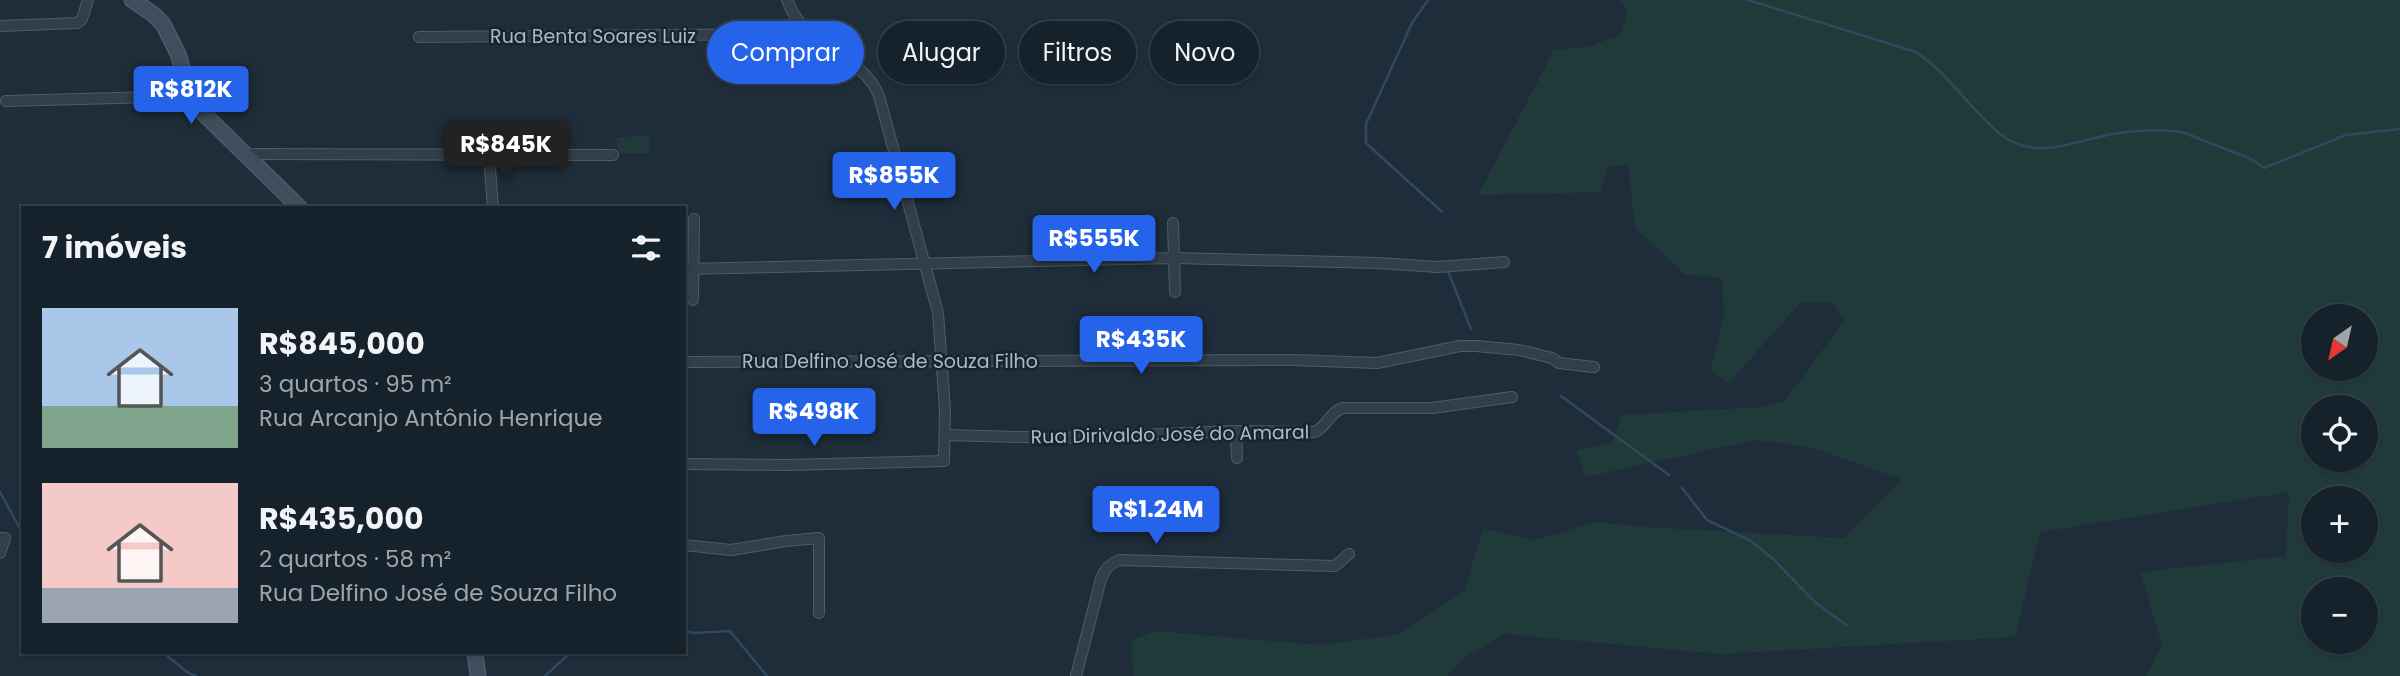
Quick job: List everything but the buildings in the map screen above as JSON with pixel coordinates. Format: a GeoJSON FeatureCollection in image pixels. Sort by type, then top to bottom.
{"type":"FeatureCollection","features":[{"type":"Feature","properties":{"kind":"street"},"geometry":{"type":"LineString","coordinates":[[0,26],[77,23],[82,19],[88,0]]}},
{"type":"Feature","properties":{"kind":"street"},"geometry":{"type":"LineString","coordinates":[[132,0],[153,13],[163,24],[178,54],[191,96],[205,115],[298,206]]}},
{"type":"Feature","properties":{"kind":"street"},"geometry":{"type":"LineString","coordinates":[[787,0],[797,21]]}},
{"type":"Feature","properties":{"kind":"street","name":"Rua Benta Soares Luiz"},"geometry":{"type":"LineString","coordinates":[[419,37],[707,35]]}},
{"type":"Feature","properties":{"kind":"street"},"geometry":{"type":"LineString","coordinates":[[686,464],[787,465],[944,461],[943,360],[937,304],[876,88],[864,74]]}},
{"type":"Feature","properties":{"kind":"street"},"geometry":{"type":"LineString","coordinates":[[6,101],[191,96]]}},
{"type":"Feature","properties":{"kind":"street"},"geometry":{"type":"LineString","coordinates":[[245,154],[613,155]]}},
{"type":"Feature","properties":{"kind":"street"},"geometry":{"type":"LineString","coordinates":[[489,155],[493,206]]}},
{"type":"Feature","properties":{"kind":"street"},"geometry":{"type":"LineString","coordinates":[[693,300],[690,269],[694,219]]}},
{"type":"Feature","properties":{"kind":"street"},"geometry":{"type":"LineString","coordinates":[[1173,223],[1175,292]]}},
{"type":"Feature","properties":{"kind":"street"},"geometry":{"type":"LineString","coordinates":[[690,269],[1175,258],[1438,267],[1504,262]]}},
{"type":"Feature","properties":{"kind":"street","name":"Rua Delfino José de Souza Filho"},"geometry":{"type":"LineString","coordinates":[[686,362],[1293,360],[1377,363],[1460,346],[1476,346],[1520,350],[1552,358],[1559,363],[1594,368]]}},
{"type":"Feature","properties":{"kind":"street","name":"Rua Dirivaldo José do Amaral"},"geometry":{"type":"LineString","coordinates":[[945,435],[1059,438],[1236,431],[1315,432],[1323,427],[1334,412],[1343,408],[1432,408],[1512,397]]}},
{"type":"Feature","properties":{"kind":"street"},"geometry":{"type":"LineString","coordinates":[[1236,431],[1237,457]]}},
{"type":"Feature","properties":{"kind":"street"},"geometry":{"type":"LineString","coordinates":[[0,553],[3,538]]}},
{"type":"Feature","properties":{"kind":"street"},"geometry":{"type":"LineString","coordinates":[[686,545],[731,550],[819,538],[819,613]]}},
{"type":"Feature","properties":{"kind":"street"},"geometry":{"type":"LineString","coordinates":[[1076,676],[1101,579],[1107,567],[1119,560],[1335,566],[1349,554]]}},
{"type":"Feature","properties":{"kind":"street"},"geometry":{"type":"LineString","coordinates":[[475,654],[478,676]]}},
{"type":"Feature","properties":{"kind":"green space"},"geometry":{"type":"Polygon","coordinates":[[[1619,0],[2400,0],[2400,676],[2146,676],[2162,645],[2140,572],[2286,556],[2289,492],[2040,532],[2015,637],[1720,654],[1505,634],[1467,656],[1447,676],[1133,676],[1131,641],[1155,631],[1319,645],[1396,635],[1464,592],[1483,529],[1535,540],[1594,522],[1844,538],[1902,479],[1810,447],[1756,440],[1585,477],[1576,450],[1612,443],[1622,415],[1761,407],[1784,402],[1845,320],[1833,302],[1801,302],[1728,384],[1711,370],[1724,314],[1722,278],[1684,274],[1635,227],[1628,164],[1608,167],[1601,192],[1478,195],[1554,50],[1588,47],[1622,34],[1627,8],[1619,0]]]}},
{"type":"Feature","properties":{"kind":"green space"},"geometry":{"type":"Polygon","coordinates":[[[649,136],[649,153],[619,153],[616,137],[649,136]]]}},
{"type":"Feature","properties":{"kind":"waterway"},"geometry":{"type":"LineString","coordinates":[[1428,0],[1412,23],[1366,124],[1366,143],[1442,212]]}},
{"type":"Feature","properties":{"kind":"waterway"},"geometry":{"type":"LineString","coordinates":[[1748,0],[1916,52],[1939,71],[2000,134],[2027,147],[2055,147],[2130,132],[2174,131],[2251,159],[2264,168],[2346,135],[2400,129]]}},
{"type":"Feature","properties":{"kind":"waterway"},"geometry":{"type":"LineString","coordinates":[[1448,271],[1471,329]]}},
{"type":"Feature","properties":{"kind":"waterway"},"geometry":{"type":"LineString","coordinates":[[1561,396],[1669,475]]}},
{"type":"Feature","properties":{"kind":"waterway"},"geometry":{"type":"LineString","coordinates":[[1682,488],[1707,520],[1751,541],[1773,559],[1816,603],[1846,625]]}},
{"type":"Feature","properties":{"kind":"waterway"},"geometry":{"type":"LineString","coordinates":[[0,492],[21,530]]}},
{"type":"Feature","properties":{"kind":"waterway"},"geometry":{"type":"LineString","coordinates":[[686,631],[730,631],[767,676]]}},
{"type":"Feature","properties":{"kind":"waterway"},"geometry":{"type":"LineString","coordinates":[[165,654],[196,676]]}},
{"type":"Feature","properties":{"kind":"waterway"},"geometry":{"type":"LineString","coordinates":[[545,676],[569,654]]}}]}
